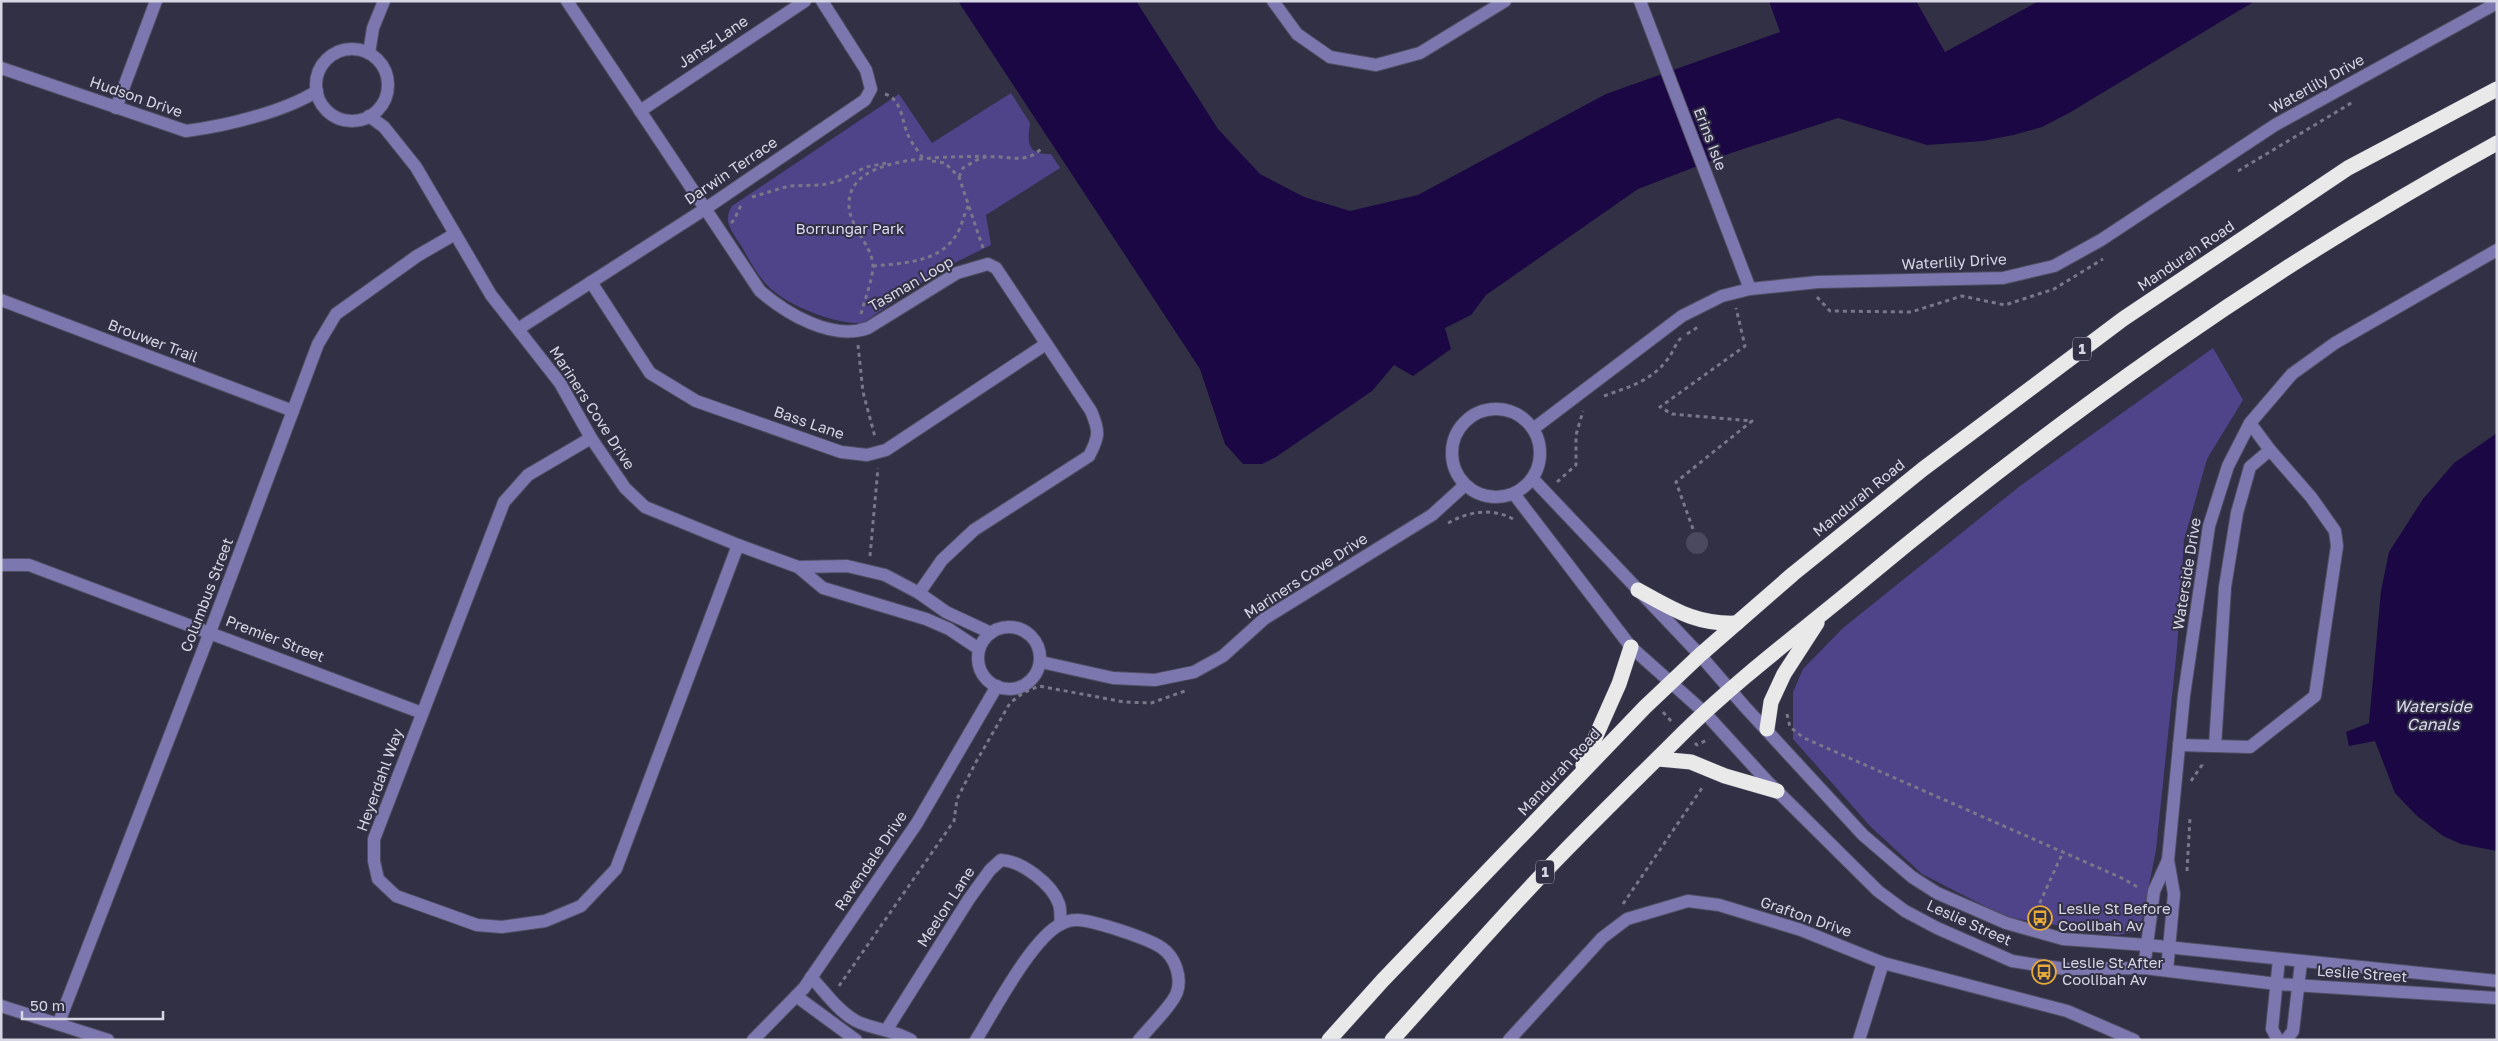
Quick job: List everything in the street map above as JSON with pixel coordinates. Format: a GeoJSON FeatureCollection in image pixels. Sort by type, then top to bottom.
{"type":"FeatureCollection","features":[{"type":"Feature","properties":{"kind":"highway","name":"Mandurah Road"},"geometry":{"type":"LineString","coordinates":[[1329,1040],[1383,980],[1578,776],[1700,654],[1923,469],[2123,319],[2348,168],[2497,89]]}},
{"type":"Feature","properties":{"kind":"highway","name":"1"},"geometry":{"type":"LineString","coordinates":[[1392,1040],[1538,879],[1705,713],[1948,508],[2051,430],[2210,317],[2361,220],[2497,143]]}},
{"type":"Feature","properties":{"kind":"highway"},"geometry":{"type":"LineString","coordinates":[[1638,590],[1692,618],[1714,624],[1737,623]]}},
{"type":"Feature","properties":{"kind":"highway"},"geometry":{"type":"LineString","coordinates":[[1767,729],[1771,702],[1784,674],[1825,612]]}},
{"type":"Feature","properties":{"kind":"highway"},"geometry":{"type":"LineString","coordinates":[[1578,776],[1619,684],[1631,647]]}},
{"type":"Feature","properties":{"kind":"highway"},"geometry":{"type":"LineString","coordinates":[[1659,759],[1692,762],[1777,791]]}},
{"type":"Feature","properties":{"kind":"street"},"geometry":{"type":"LineString","coordinates":[[116,108],[156,1]]}},
{"type":"Feature","properties":{"kind":"street"},"geometry":{"type":"LineString","coordinates":[[369,53],[373,28],[384,1]]}},
{"type":"Feature","properties":{"kind":"street","name":"Tasman Loop"},"geometry":{"type":"LineString","coordinates":[[567,1],[760,292],[774,304],[805,320],[838,331],[856,332],[868,328],[957,273],[988,264]]}},
{"type":"Feature","properties":{"kind":"street","name":"Jansz Lane"},"geometry":{"type":"LineString","coordinates":[[640,111],[805,1]]}},
{"type":"Feature","properties":{"kind":"street"},"geometry":{"type":"LineString","coordinates":[[822,1],[866,70],[871,89]]}},
{"type":"Feature","properties":{"kind":"street"},"geometry":{"type":"LineString","coordinates":[[1273,1],[1297,34],[1330,57],[1376,65],[1420,53],[1505,1]]}},
{"type":"Feature","properties":{"kind":"street","name":"Erins Isle"},"geometry":{"type":"LineString","coordinates":[[1640,1],[1750,289]]}},
{"type":"Feature","properties":{"kind":"street","name":"Waterlily Drive"},"geometry":{"type":"LineString","coordinates":[[1533,429],[1682,316],[1722,296],[1750,289],[1818,282],[2003,278],[2054,266],[2101,240],[2275,126],[2497,4]]}},
{"type":"Feature","properties":{"kind":"street"},"geometry":{"type":"LineString","coordinates":[[347,49],[369,53],[378,60],[388,79],[384,101],[378,110],[369,116],[352,120],[336,117],[327,110],[320,101],[317,91],[320,68],[336,53],[347,49]]}},
{"type":"Feature","properties":{"kind":"street","name":"Hudson Drive"},"geometry":{"type":"LineString","coordinates":[[1,68],[186,131],[227,124],[302,100],[317,91]]}},
{"type":"Feature","properties":{"kind":"street","name":"Darwin Terrace"},"geometry":{"type":"LineString","coordinates":[[518,329],[705,209],[865,100],[871,89]]}},
{"type":"Feature","properties":{"kind":"street","name":"Mariners Cove Drive"},"geometry":{"type":"LineString","coordinates":[[369,116],[384,127],[416,167],[491,295],[560,383],[591,438],[625,488],[645,507],[798,567],[823,588],[926,620],[948,629],[979,649]]}},
{"type":"Feature","properties":{"kind":"street","name":"Columbus Street"},"geometry":{"type":"LineString","coordinates":[[59,1022],[210,632],[318,344],[336,314],[417,256],[455,234]]}},
{"type":"Feature","properties":{"kind":"street","name":"Waterside Drive"},"geometry":{"type":"LineString","coordinates":[[2167,970],[2174,894],[2168,860],[2184,695],[2209,526],[2228,466],[2250,423],[2292,374],[2321,353],[2497,250]]}},
{"type":"Feature","properties":{"kind":"street"},"geometry":{"type":"LineString","coordinates":[[919,593],[942,560],[974,530],[1089,456],[1098,440],[1098,426],[1091,411],[996,268],[988,264]]}},
{"type":"Feature","properties":{"kind":"street","name":"Bass Lane"},"geometry":{"type":"LineString","coordinates":[[591,282],[650,373],[696,401],[832,449],[867,455],[886,450],[1046,344]]}},
{"type":"Feature","properties":{"kind":"street","name":"Brouwer Trail"},"geometry":{"type":"LineString","coordinates":[[1,300],[293,411]]}},
{"type":"Feature","properties":{"kind":"street"},"geometry":{"type":"LineString","coordinates":[[1484,410],[1503,410],[1520,416],[1533,429],[1540,448],[1538,467],[1533,479],[1514,494],[1497,498],[1479,495],[1465,485],[1455,470],[1452,452],[1456,434],[1468,419],[1484,410]]}},
{"type":"Feature","properties":{"kind":"street"},"geometry":{"type":"LineString","coordinates":[[2179,745],[2250,747],[2315,696],[2337,546],[2335,531],[2290,471],[2270,450],[2250,423]]}},
{"type":"Feature","properties":{"kind":"street","name":"Heyerdahl Way"},"geometry":{"type":"LineString","coordinates":[[591,438],[528,475],[504,502],[374,839],[374,861],[378,880],[396,896],[477,925],[502,927],[545,921],[581,906],[616,868],[738,545]]}},
{"type":"Feature","properties":{"kind":"street"},"geometry":{"type":"LineString","coordinates":[[2209,746],[2225,587],[2238,514],[2250,467],[2270,450]]}},
{"type":"Feature","properties":{"kind":"street"},"geometry":{"type":"LineString","coordinates":[[1533,479],[1700,654]]}},
{"type":"Feature","properties":{"kind":"street","name":"Mariners Cove Drive"},"geometry":{"type":"LineString","coordinates":[[1041,662],[1113,678],[1155,680],[1194,672],[1223,656],[1272,615],[1432,515],[1465,485]]}},
{"type":"Feature","properties":{"kind":"street"},"geometry":{"type":"LineString","coordinates":[[1514,494],[1631,647],[1672,682]]}},
{"type":"Feature","properties":{"kind":"street","name":"Premier Street"},"geometry":{"type":"LineString","coordinates":[[1,565],[29,565],[422,713]]}},
{"type":"Feature","properties":{"kind":"street","name":"Mariners Cove Drive"},"geometry":{"type":"LineString","coordinates":[[798,567],[847,566],[885,575],[919,593],[959,619],[991,633]]}},
{"type":"Feature","properties":{"kind":"street"},"geometry":{"type":"LineString","coordinates":[[1011,627],[1028,634],[1037,645],[1041,662],[1032,678],[1026,684],[1013,688],[997,686],[984,676],[979,665],[979,649],[991,633],[1011,627]]}},
{"type":"Feature","properties":{"kind":"street","name":"Leslie Street"},"geometry":{"type":"LineString","coordinates":[[1700,654],[1819,788],[1877,848],[1912,877],[1937,893],[2006,923],[2063,939],[2147,945],[2497,981]]}},
{"type":"Feature","properties":{"kind":"street","name":"Leslie Street"},"geometry":{"type":"LineString","coordinates":[[1672,682],[1705,713],[1777,791],[1878,891],[1905,911],[1937,928],[2012,961],[2067,969],[2144,968],[2298,986],[2497,998]]}},
{"type":"Feature","properties":{"kind":"street","name":"Ravendale Drive"},"geometry":{"type":"LineString","coordinates":[[753,1040],[796,996],[811,977],[917,823],[997,686]]}},
{"type":"Feature","properties":{"kind":"street","name":"Meelon Lane"},"geometry":{"type":"LineString","coordinates":[[888,1029],[969,899],[990,870],[1001,860],[1009,861],[1028,871],[1050,890],[1059,904],[1061,924]]}},
{"type":"Feature","properties":{"kind":"street","name":"Waterside Drive"},"geometry":{"type":"LineString","coordinates":[[2144,968],[2154,891],[2168,860]]}},
{"type":"Feature","properties":{"kind":"street","name":"Grafton Drive"},"geometry":{"type":"LineString","coordinates":[[1509,1040],[1602,938],[1627,919],[1688,901],[1719,906],[1801,930],[1883,963],[2067,1011],[2134,1040]]}},
{"type":"Feature","properties":{"kind":"street"},"geometry":{"type":"LineString","coordinates":[[976,1040],[1014,977],[1046,934],[1061,924],[1076,920],[1094,922],[1162,948],[1173,960],[1178,975],[1177,993],[1139,1040]]}},
{"type":"Feature","properties":{"kind":"street"},"geometry":{"type":"LineString","coordinates":[[2278,1040],[2272,1029],[2279,959]]}},
{"type":"Feature","properties":{"kind":"street"},"geometry":{"type":"LineString","coordinates":[[2286,1040],[2293,1031],[2300,962]]}},
{"type":"Feature","properties":{"kind":"street"},"geometry":{"type":"LineString","coordinates":[[1859,1040],[1883,963]]}},
{"type":"Feature","properties":{"kind":"street"},"geometry":{"type":"LineString","coordinates":[[811,977],[845,1013],[857,1021],[898,1032],[911,1040]]}},
{"type":"Feature","properties":{"kind":"street"},"geometry":{"type":"LineString","coordinates":[[796,996],[856,1040]]}},
{"type":"Feature","properties":{"kind":"street"},"geometry":{"type":"LineString","coordinates":[[1,1006],[59,1022],[108,1040]]}},
{"type":"Feature","properties":{"kind":"path"},"geometry":{"type":"LineString","coordinates":[[871,89],[890,95],[904,116],[908,134],[924,160]]}},
{"type":"Feature","properties":{"kind":"path"},"geometry":{"type":"LineString","coordinates":[[720,231],[734,220],[742,203],[752,197],[788,186],[822,185],[838,181],[866,167],[892,162],[986,156],[1022,160],[1033,156],[1041,149]]}},
{"type":"Feature","properties":{"kind":"path"},"geometry":{"type":"LineString","coordinates":[[959,177],[963,168],[986,156]]}},
{"type":"Feature","properties":{"kind":"path"},"geometry":{"type":"LineString","coordinates":[[924,160],[945,162],[959,177],[988,264]]}},
{"type":"Feature","properties":{"kind":"path"},"geometry":{"type":"LineString","coordinates":[[892,162],[860,180],[852,193],[849,206],[853,222],[873,266],[902,264],[934,255],[959,230],[962,216],[969,205]]}},
{"type":"Feature","properties":{"kind":"path"},"geometry":{"type":"LineString","coordinates":[[1727,312],[1736,308]]}},
{"type":"Feature","properties":{"kind":"path"},"geometry":{"type":"LineString","coordinates":[[1601,397],[1634,386],[1648,378],[1669,358],[1680,339],[1705,323]]}},
{"type":"Feature","properties":{"kind":"path"},"geometry":{"type":"LineString","coordinates":[[1693,529],[1676,482],[1752,420],[1672,414],[1660,407],[1745,346]]}},
{"type":"Feature","properties":{"kind":"path"},"geometry":{"type":"LineString","coordinates":[[863,392],[874,434],[878,471],[869,571]]}},
{"type":"Feature","properties":{"kind":"path"},"geometry":{"type":"LineString","coordinates":[[1576,435],[1584,410],[1590,404]]}},
{"type":"Feature","properties":{"kind":"path"},"geometry":{"type":"LineString","coordinates":[[1442,527],[1468,512],[1506,516]]}},
{"type":"Feature","properties":{"kind":"path"},"geometry":{"type":"LineString","coordinates":[[830,998],[954,821],[957,799],[1010,703],[1023,693],[1039,686],[1124,702],[1152,703],[1191,688]]}},
{"type":"Feature","properties":{"kind":"path"},"geometry":{"type":"LineString","coordinates":[[1785,709],[1790,727],[1804,738],[2124,878],[2142,890]]}},
{"type":"Feature","properties":{"kind":"path"},"geometry":{"type":"LineString","coordinates":[[1619,910],[1704,787],[1705,742]]}},
{"type":"Feature","properties":{"kind":"path"},"geometry":{"type":"LineString","coordinates":[[2191,791],[2191,781],[2202,765],[2209,746]]}},
{"type":"Feature","properties":{"kind":"path"},"geometry":{"type":"LineString","coordinates":[[2187,876],[2190,810]]}},
{"type":"Feature","properties":{"kind":"path"},"geometry":{"type":"LineString","coordinates":[[2040,918],[2037,909],[2063,852]]}},
{"type":"Feature","properties":{"kind":"green space","name":"Borrungar Park"},"geometry":{"type":"Polygon","coordinates":[[[1011,93],[1030,123],[1030,146],[1037,152],[1051,154],[1060,168],[986,215],[991,245],[940,270],[863,323],[839,321],[826,317],[799,307],[776,293],[768,286],[752,265],[729,226],[728,216],[732,206],[899,94],[932,143],[1011,93]]]}},
{"type":"Feature","properties":{"kind":"green space"},"geometry":{"type":"Polygon","coordinates":[[[2213,348],[2243,400],[2207,459],[2184,540],[2177,648],[2156,850],[2140,930],[2118,935],[2006,917],[1922,874],[1871,827],[1793,739],[1793,692],[1803,669],[1843,628],[2020,486],[2213,348]]]}},
{"type":"Feature","properties":{"kind":"water"},"geometry":{"type":"Polygon","coordinates":[[[958,1],[1136,1],[1218,129],[1260,174],[1304,197],[1350,211],[1418,195],[1606,94],[1780,32],[1769,1],[1916,1],[1945,52],[2039,1],[2255,1],[2069,113],[2042,127],[1983,141],[1927,145],[1838,118],[1731,153],[1638,189],[1486,295],[1471,315],[1445,328],[1451,349],[1413,376],[1394,365],[1372,391],[1276,457],[1262,464],[1243,464],[1225,444],[1200,369],[958,1]]]}},
{"type":"Feature","properties":{"kind":"water","name":"Waterside Canals"},"geometry":{"type":"Polygon","coordinates":[[[2497,433],[2497,851],[2461,844],[2443,836],[2416,815],[2395,793],[2375,741],[2349,746],[2346,732],[2369,723],[2381,591],[2389,552],[2423,499],[2454,463],[2497,433]]]}},
{"type":"Feature","properties":{"kind":"building"},"geometry":{"type":"Polygon","coordinates":[[[1697,532],[1705,535],[1708,543],[1705,551],[1697,554],[1689,551],[1686,543],[1689,535],[1697,532]]]}},
{"type":"Feature","properties":{"kind":"place","name":"Leslie St Before Coolibah Av"},"geometry":{"type":"Point","coordinates":[2040,918]}},
{"type":"Feature","properties":{"kind":"place","name":"Leslie St After Coolibah Av"},"geometry":{"type":"Point","coordinates":[2044,972]}}]}
